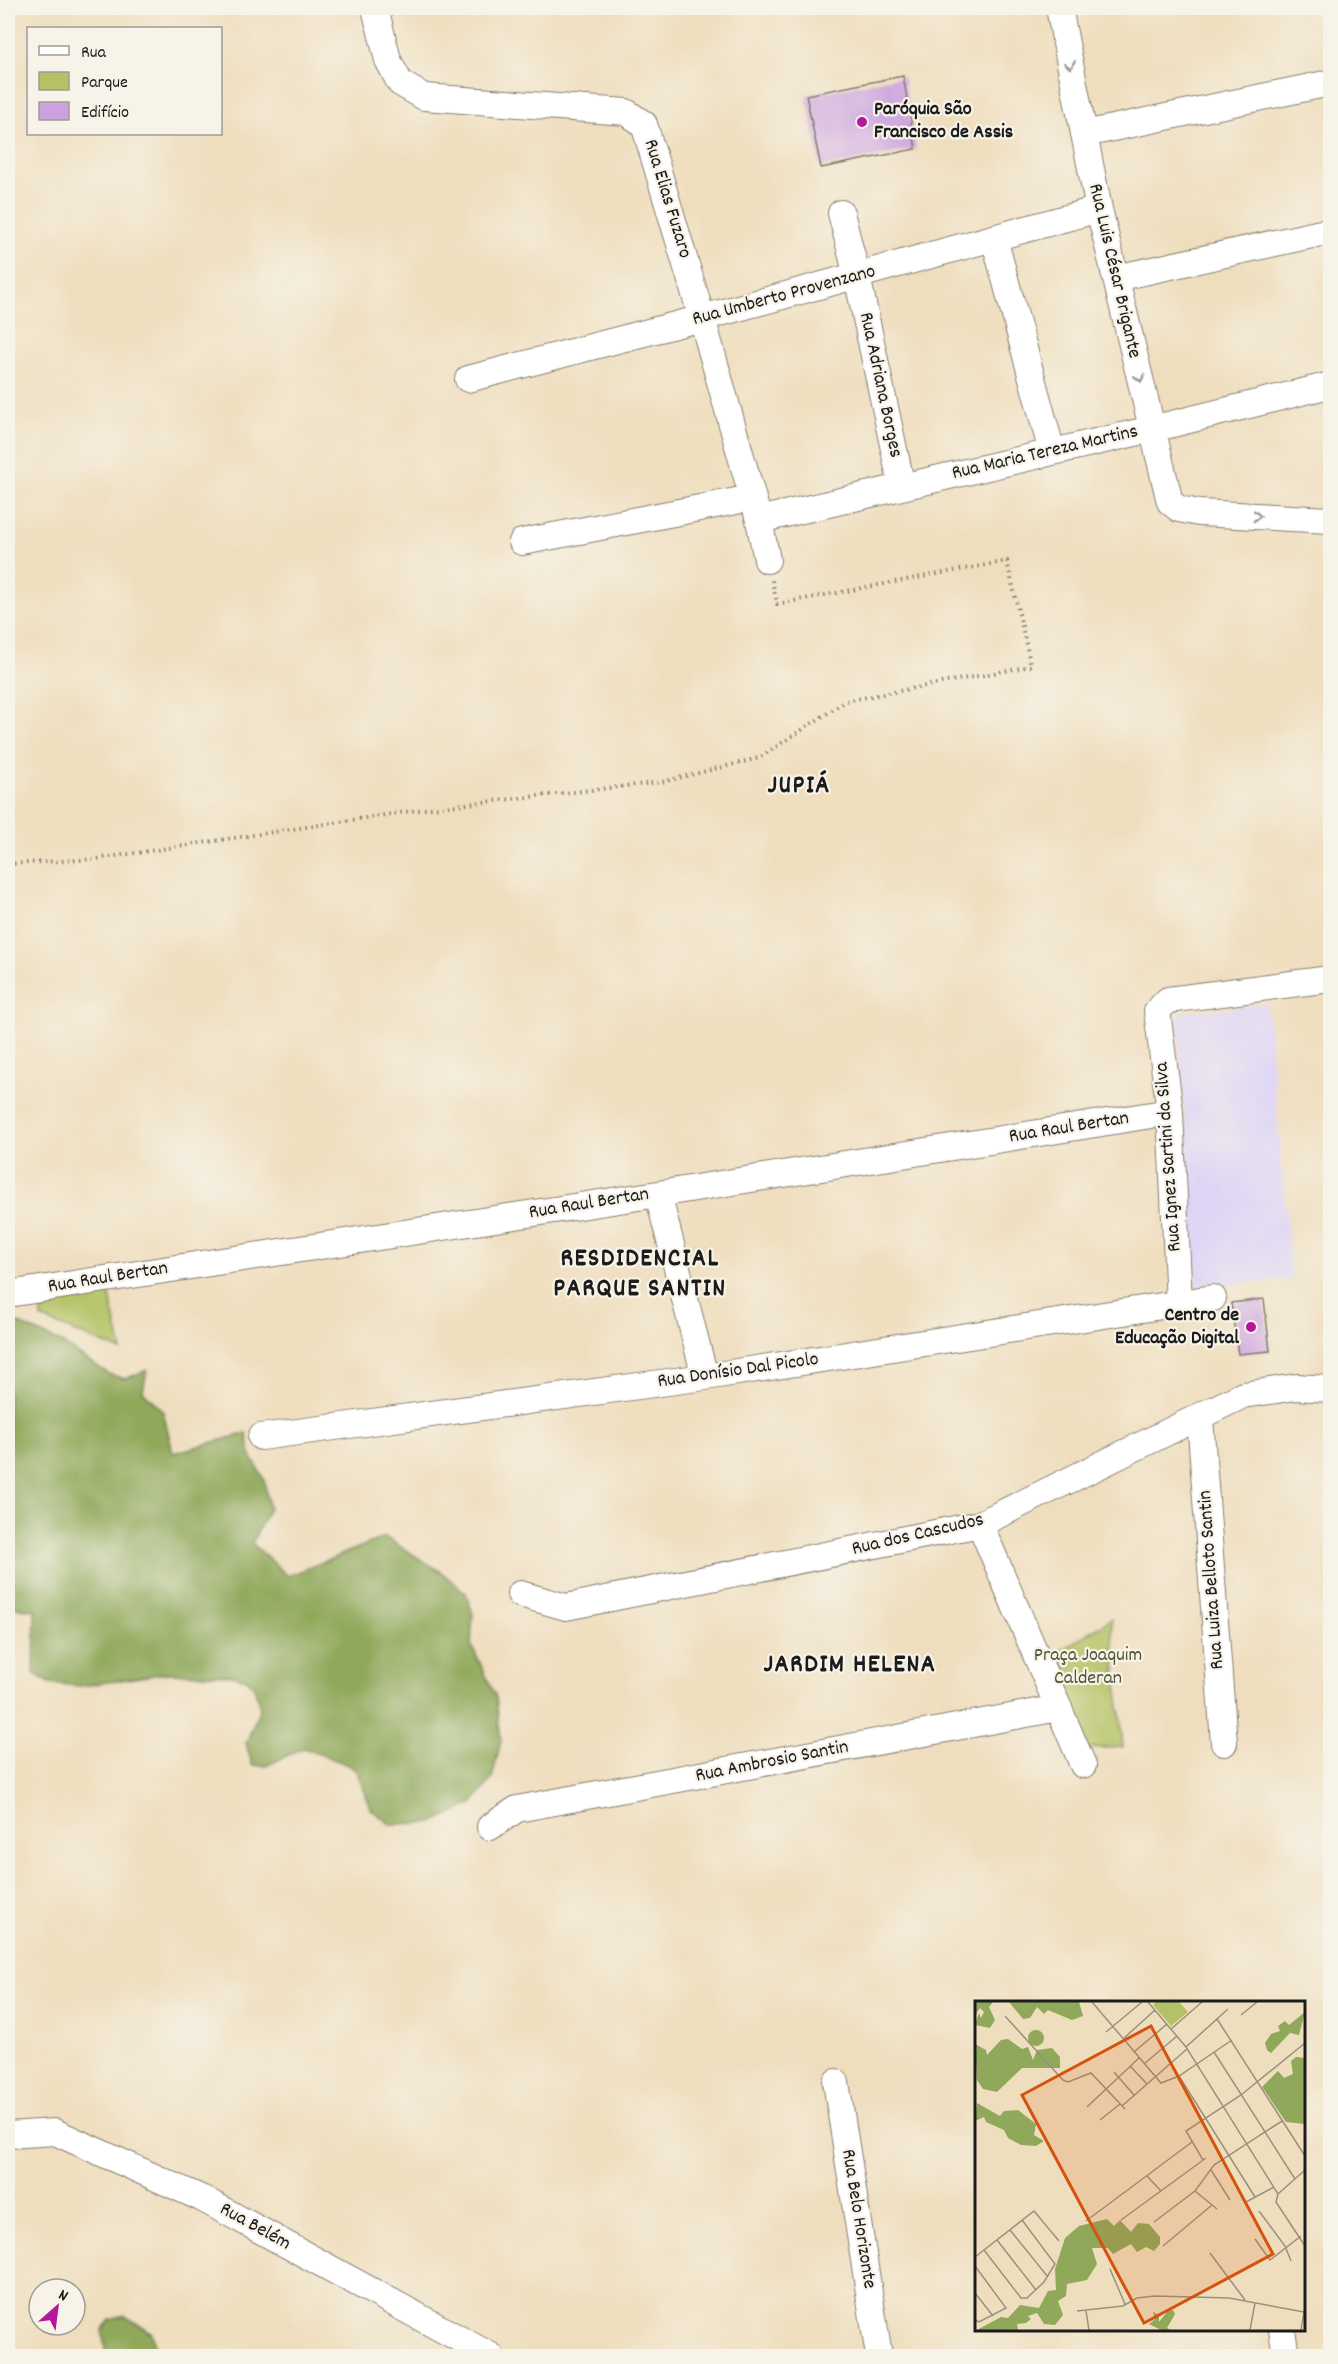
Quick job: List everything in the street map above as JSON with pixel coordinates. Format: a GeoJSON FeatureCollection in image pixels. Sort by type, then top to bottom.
{"type":"FeatureCollection","features":[{"type":"Feature","properties":{"kind":"street","name":"Rua Elias Fuzaro"},"geometry":{"type":"LineString","coordinates":[[375,8],[388,60],[400,83],[424,97],[626,112],[644,124],[702,318],[767,560]]}},
{"type":"Feature","properties":{"kind":"street","name":"Rua Luis César Brigante"},"geometry":{"type":"LineString","coordinates":[[1059,8],[1099,209],[1170,502],[1179,508],[1198,513],[1330,520]]}},
{"type":"Feature","properties":{"kind":"street"},"geometry":{"type":"LineString","coordinates":[[1084,134],[1330,83]]}},
{"type":"Feature","properties":{"kind":"street","name":"Rua Umberto Provenzano"},"geometry":{"type":"LineString","coordinates":[[468,379],[702,318],[1099,209]]}},
{"type":"Feature","properties":{"kind":"street","name":"Rua Adriana Borges"},"geometry":{"type":"LineString","coordinates":[[841,213],[857,276],[902,487]]}},
{"type":"Feature","properties":{"kind":"street"},"geometry":{"type":"LineString","coordinates":[[1116,278],[1330,231]]}},
{"type":"Feature","properties":{"kind":"street"},"geometry":{"type":"LineString","coordinates":[[994,238],[1052,452]]}},
{"type":"Feature","properties":{"kind":"street","name":"Rua Maria Tereza Martins"},"geometry":{"type":"LineString","coordinates":[[522,542],[902,487],[1330,385]]}},
{"type":"Feature","properties":{"kind":"street","name":"Rua Ignez Sartini da Silva"},"geometry":{"type":"LineString","coordinates":[[1179,1303],[1170,1112],[1157,1011],[1168,1000],[1330,979]]}},
{"type":"Feature","properties":{"kind":"street","name":"Rua Raul Bertan"},"geometry":{"type":"LineString","coordinates":[[8,1294],[1170,1112]]}},
{"type":"Feature","properties":{"kind":"street"},"geometry":{"type":"LineString","coordinates":[[658,1194],[705,1377]]}},
{"type":"Feature","properties":{"kind":"street","name":"Rua Donísio Dal Picolo"},"geometry":{"type":"LineString","coordinates":[[261,1437],[705,1377],[1213,1298]]}},
{"type":"Feature","properties":{"kind":"street","name":"Rua dos Cascudos"},"geometry":{"type":"LineString","coordinates":[[520,1594],[566,1608],[980,1524],[1243,1395],[1296,1387],[1330,1389]]}},
{"type":"Feature","properties":{"kind":"street","name":"Rua Luiza Belloto Santin"},"geometry":{"type":"LineString","coordinates":[[1200,1418],[1224,1743]]}},
{"type":"Feature","properties":{"kind":"street"},"geometry":{"type":"LineString","coordinates":[[980,1524],[1083,1764]]}},
{"type":"Feature","properties":{"kind":"street","name":"Rua Ambrosio Santin"},"geometry":{"type":"LineString","coordinates":[[489,1827],[517,1809],[1059,1708]]}},
{"type":"Feature","properties":{"kind":"street","name":"Rua Belo Horizonte"},"geometry":{"type":"LineString","coordinates":[[836,2082],[879,2356]]}},
{"type":"Feature","properties":{"kind":"street","name":"Rua Belém"},"geometry":{"type":"LineString","coordinates":[[8,2135],[55,2132],[203,2199],[491,2356]]}},
{"type":"Feature","properties":{"kind":"street"},"geometry":{"type":"LineString","coordinates":[[1282,2331],[1286,2356]]}},
{"type":"Feature","properties":{"kind":"path"},"geometry":{"type":"LineString","coordinates":[[8,864],[96,859],[431,808],[662,782],[759,758],[846,701],[1030,666],[1006,561],[777,604],[767,560]]}},
{"type":"Feature","properties":{"kind":"shaded area"},"geometry":{"type":"Polygon","coordinates":[[[1267,1004],[1292,1279],[1197,1287],[1177,1013],[1267,1004]]]}},
{"type":"Feature","properties":{"kind":"green space"},"geometry":{"type":"Polygon","coordinates":[[[109,1292],[122,1351],[41,1318],[41,1306],[109,1292]]]}},
{"type":"Feature","properties":{"kind":"green space"},"geometry":{"type":"Polygon","coordinates":[[[8,1319],[60,1342],[109,1374],[125,1379],[147,1370],[143,1391],[163,1411],[173,1453],[247,1433],[250,1454],[264,1479],[269,1508],[252,1543],[288,1576],[385,1537],[440,1571],[466,1593],[473,1614],[471,1644],[496,1697],[501,1741],[492,1779],[472,1804],[432,1823],[390,1824],[371,1809],[357,1772],[349,1765],[303,1748],[266,1766],[252,1765],[246,1743],[260,1708],[254,1687],[247,1679],[232,1675],[167,1673],[82,1686],[49,1683],[34,1673],[35,1610],[8,1606],[8,1319]]]}},
{"type":"Feature","properties":{"kind":"green space","name":"Praça Joaquim Calderan"},"geometry":{"type":"Polygon","coordinates":[[[1111,1619],[1123,1747],[1086,1749],[1055,1654],[1111,1619]]]}},
{"type":"Feature","properties":{"kind":"green space"},"geometry":{"type":"Polygon","coordinates":[[[125,2316],[152,2333],[157,2356],[106,2356],[102,2330],[110,2320],[125,2316]]]}},
{"type":"Feature","properties":{"kind":"building","name":"Paróquia São Francisco de Assis"},"geometry":{"type":"Polygon","coordinates":[[[903,76],[916,149],[821,168],[806,95],[903,76]]]}},
{"type":"Feature","properties":{"kind":"building","name":"Centro de Educação Digital"},"geometry":{"type":"Polygon","coordinates":[[[1264,1299],[1270,1351],[1238,1354],[1231,1303],[1264,1299]]]}},
{"type":"Feature","properties":{"kind":"place","name":"Paróquia São Francisco de Assis"},"geometry":{"type":"Point","coordinates":[862,122]}},
{"type":"Feature","properties":{"kind":"place","name":"Centro de Educação Digital"},"geometry":{"type":"Point","coordinates":[1251,1327]}},
{"type":"Feature","properties":{"kind":"district","name":"JUPIÁ"},"geometry":{"type":"Point","coordinates":[799,786]}},
{"type":"Feature","properties":{"kind":"district","name":"RESDIDENCIAL PARQUE SANTIN"},"geometry":{"type":"Point","coordinates":[640,1274]}},
{"type":"Feature","properties":{"kind":"district","name":"JARDIM HELENA"},"geometry":{"type":"Point","coordinates":[850,1665]}}]}
